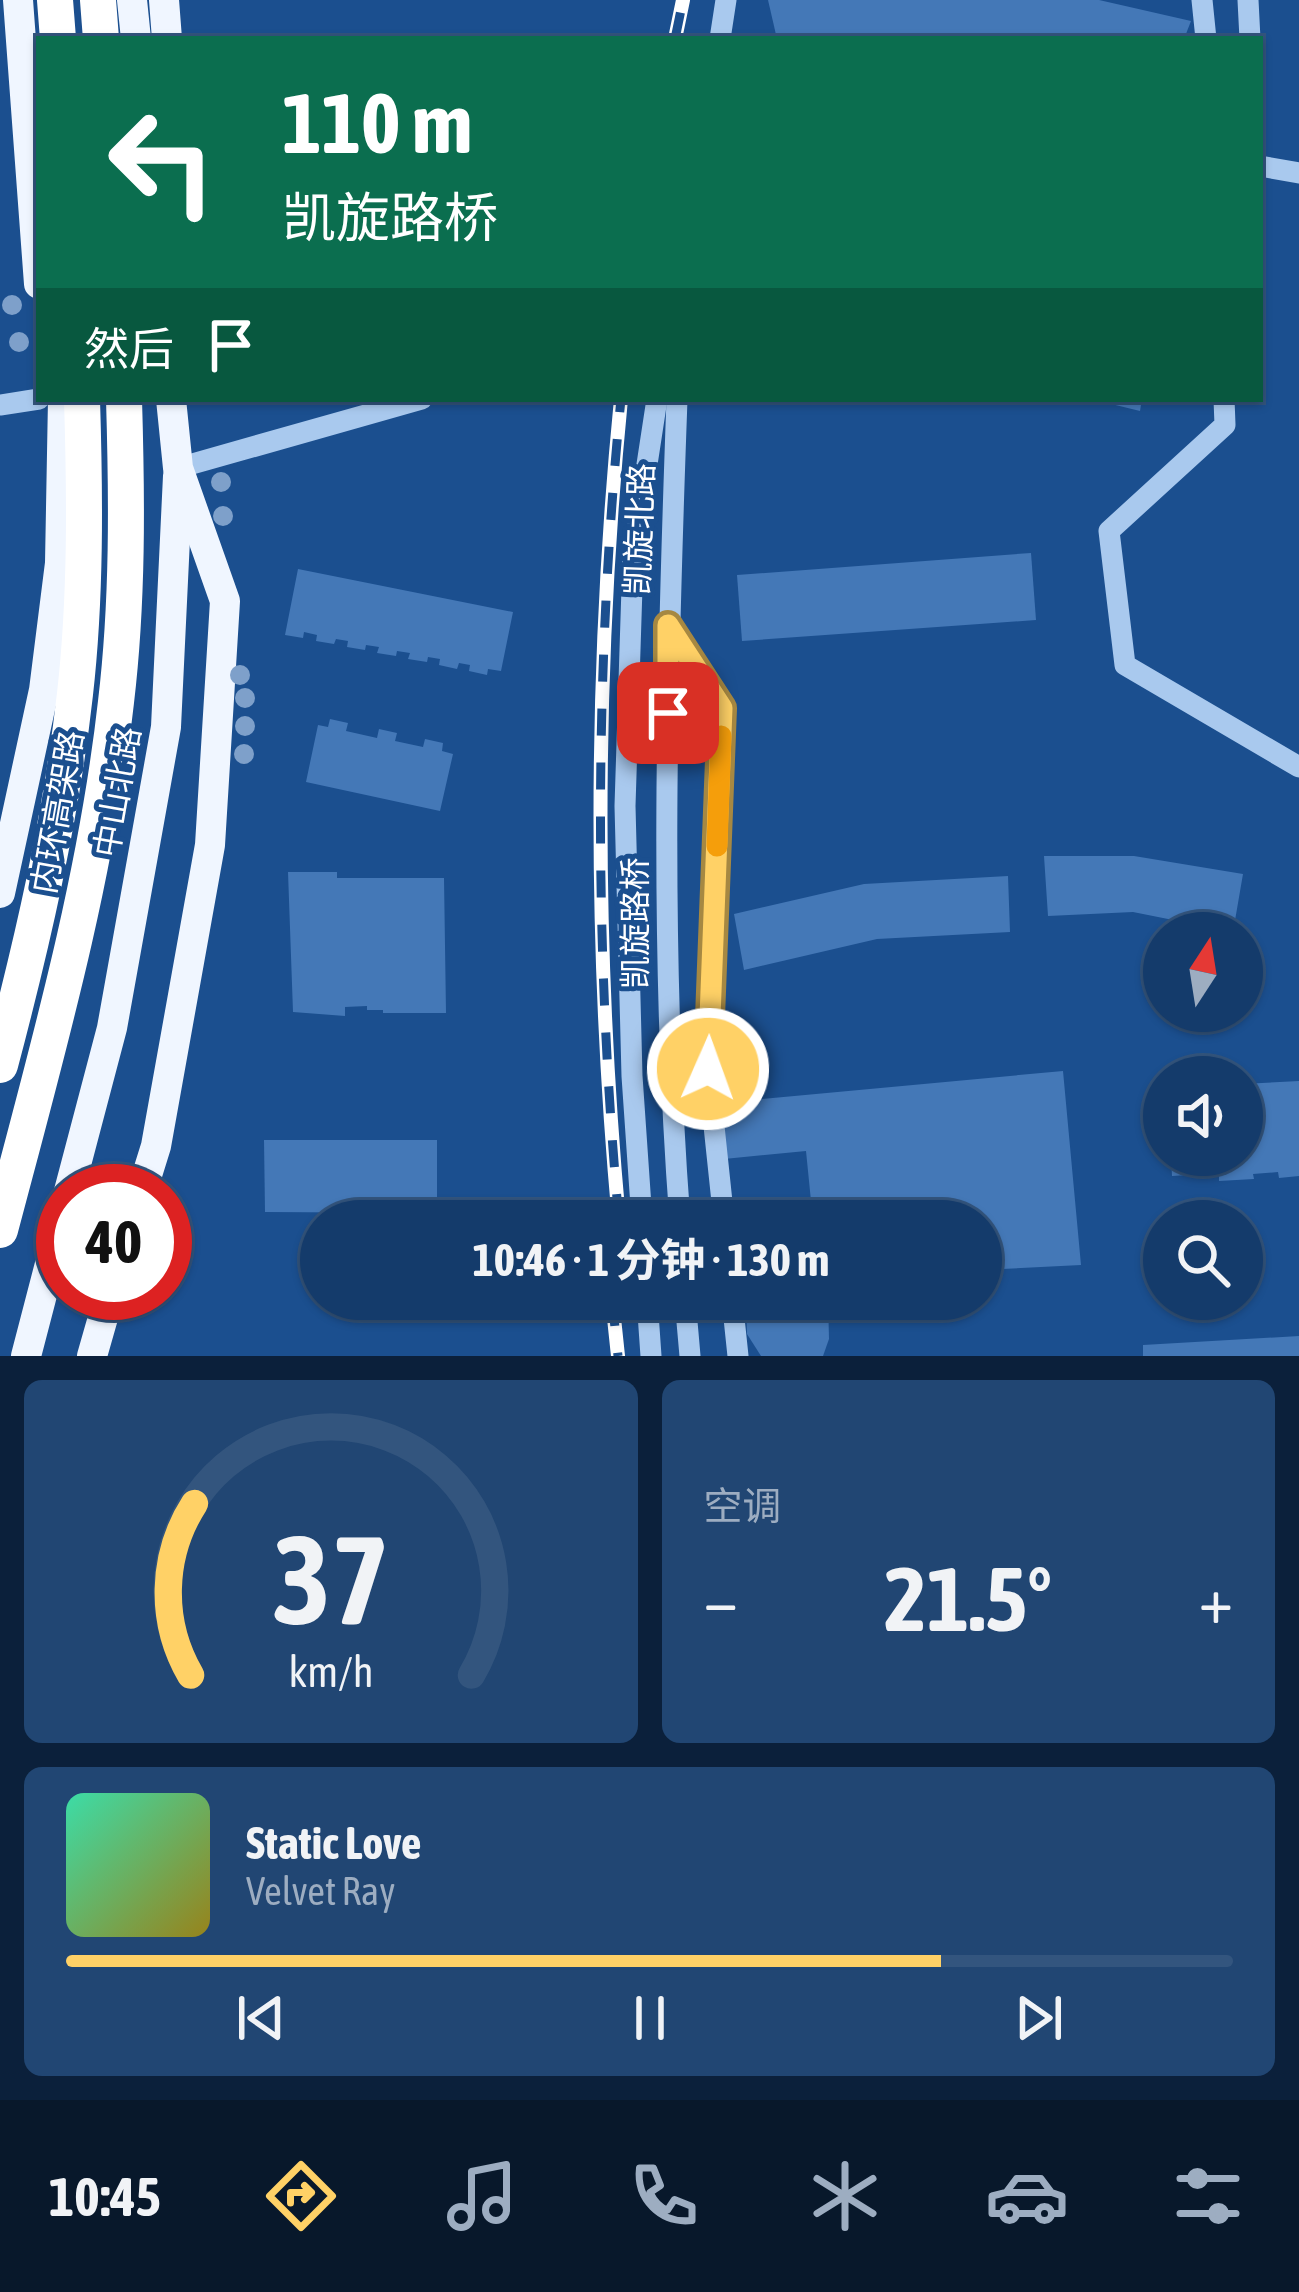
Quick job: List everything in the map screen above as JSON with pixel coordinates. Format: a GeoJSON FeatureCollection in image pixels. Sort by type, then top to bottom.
{"type":"FeatureCollection","features":[{"type":"Feature","properties":{"kind":"highway"},"geometry":{"type":"LineString","coordinates":[[51,0],[54,36]]}},
{"type":"Feature","properties":{"kind":"highway"},"geometry":{"type":"LineString","coordinates":[[98,0],[101,36]]}},
{"type":"Feature","properties":{"kind":"highway"},"geometry":{"type":"LineString","coordinates":[[110,0],[112,36]]}},
{"type":"Feature","properties":{"kind":"highway","name":"内环高架路"},"geometry":{"type":"LineString","coordinates":[[0,1065],[53,834],[75,694],[84,557],[82,402]]}},
{"type":"Feature","properties":{"kind":"highway","name":"内环高架路"},"geometry":{"type":"LineString","coordinates":[[0,1230],[58,1010],[95,839],[116,701],[127,556],[124,402]]}},
{"type":"Feature","properties":{"kind":"main road"},"geometry":{"type":"LineString","coordinates":[[18,0],[36,243]]}},
{"type":"Feature","properties":{"kind":"main road"},"geometry":{"type":"LineString","coordinates":[[133,0],[136,36]]}},
{"type":"Feature","properties":{"kind":"main road"},"geometry":{"type":"LineString","coordinates":[[164,0],[167,36]]}},
{"type":"Feature","properties":{"kind":"main road"},"geometry":{"type":"LineString","coordinates":[[0,893],[44,690],[60,563],[63,402]]}},
{"type":"Feature","properties":{"kind":"main road"},"geometry":{"type":"LineString","coordinates":[[151,1164],[210,845],[225,601],[178,468],[171,402]]}},
{"type":"Feature","properties":{"kind":"main road","name":"中山北路"},"geometry":{"type":"LineString","coordinates":[[76,1164],[112,1028],[166,727],[178,468],[190,402]]}},
{"type":"Feature","properties":{"kind":"main road"},"geometry":{"type":"LineString","coordinates":[[26,1356],[36,1318]]}},
{"type":"Feature","properties":{"kind":"main road"},"geometry":{"type":"LineString","coordinates":[[92,1356],[102,1320]]}},
{"type":"Feature","properties":{"kind":"street"},"geometry":{"type":"LineString","coordinates":[[720,36],[726,0]]}},
{"type":"Feature","properties":{"kind":"street"},"geometry":{"type":"LineString","coordinates":[[1202,0],[1206,36]]}},
{"type":"Feature","properties":{"kind":"street"},"geometry":{"type":"LineString","coordinates":[[1248,0],[1250,36]]}},
{"type":"Feature","properties":{"kind":"street"},"geometry":{"type":"LineString","coordinates":[[1263,166],[1299,172]]}},
{"type":"Feature","properties":{"kind":"street"},"geometry":{"type":"LineString","coordinates":[[0,405],[36,399]]}},
{"type":"Feature","properties":{"kind":"street"},"geometry":{"type":"LineString","coordinates":[[178,468],[411,402]]}},
{"type":"Feature","properties":{"kind":"street","name":"凯旋北路"},"geometry":{"type":"LineString","coordinates":[[641,1200],[632,1076],[625,806],[634,556],[657,402]]}},
{"type":"Feature","properties":{"kind":"street","name":"凯旋北路"},"geometry":{"type":"LineString","coordinates":[[677,402],[668,625],[722,708],[708,1069],[722,1200]]}},
{"type":"Feature","properties":{"kind":"street"},"geometry":{"type":"LineString","coordinates":[[1224,402],[1225,425],[1109,531],[1125,665],[1299,767]]}},
{"type":"Feature","properties":{"kind":"street","name":"凯旋路桥"},"geometry":{"type":"LineString","coordinates":[[668,625],[668,1068],[678,1200]]}},
{"type":"Feature","properties":{"kind":"street"},"geometry":{"type":"LineString","coordinates":[[648,1320],[651,1356]]}},
{"type":"Feature","properties":{"kind":"street"},"geometry":{"type":"LineString","coordinates":[[687,1320],[690,1356]]}},
{"type":"Feature","properties":{"kind":"street"},"geometry":{"type":"LineString","coordinates":[[734,1320],[738,1356]]}},
{"type":"Feature","properties":{"kind":"building"},"geometry":{"type":"Polygon","coordinates":[[[768,0],[1099,0],[1191,21],[1185,36],[776,36],[768,0]]]}},
{"type":"Feature","properties":{"kind":"building"},"geometry":{"type":"Polygon","coordinates":[[[1103,402],[1142,402],[1140,411],[1103,402]]]}},
{"type":"Feature","properties":{"kind":"building"},"geometry":{"type":"Polygon","coordinates":[[[1031,553],[1036,620],[742,641],[737,575],[1031,553]]]}},
{"type":"Feature","properties":{"kind":"building"},"geometry":{"type":"Polygon","coordinates":[[[298,569],[513,612],[501,671],[488,669],[487,675],[469,671],[470,665],[459,663],[457,669],[439,665],[440,659],[408,659],[410,653],[397,651],[396,656],[377,653],[379,647],[347,647],[348,641],[316,641],[317,635],[304,632],[303,638],[285,635],[298,569]]]}},
{"type":"Feature","properties":{"kind":"building"},"geometry":{"type":"Polygon","coordinates":[[[330,719],[348,723],[346,731],[377,738],[379,729],[397,733],[395,741],[423,747],[425,739],[443,743],[442,751],[453,754],[440,811],[306,782],[318,725],[328,727],[330,719]]]}},
{"type":"Feature","properties":{"kind":"building"},"geometry":{"type":"Polygon","coordinates":[[[1044,856],[1134,856],[1243,874],[1236,912],[1048,916],[1044,856]]]}},
{"type":"Feature","properties":{"kind":"building"},"geometry":{"type":"Polygon","coordinates":[[[288,872],[337,872],[337,878],[444,878],[446,1013],[383,1013],[367,1010],[367,1006],[345,1007],[345,1016],[293,1012],[288,872]]]}},
{"type":"Feature","properties":{"kind":"building"},"geometry":{"type":"Polygon","coordinates":[[[1008,876],[1010,932],[877,939],[744,970],[734,914],[864,884],[1008,876]]]}},
{"type":"Feature","properties":{"kind":"building"},"geometry":{"type":"Polygon","coordinates":[[[1063,1071],[1081,1265],[1002,1269],[1002,1200],[811,1200],[806,1151],[724,1159],[719,1103],[1063,1071]]]}},
{"type":"Feature","properties":{"kind":"building"},"geometry":{"type":"Polygon","coordinates":[[[1299,1081],[1299,1176],[1263,1173],[1263,1083],[1299,1081]]]}},
{"type":"Feature","properties":{"kind":"building"},"geometry":{"type":"Polygon","coordinates":[[[264,1140],[437,1140],[437,1200],[300,1200],[300,1212],[265,1212],[264,1140]]]}},
{"type":"Feature","properties":{"kind":"building"},"geometry":{"type":"Polygon","coordinates":[[[1219,1176],[1254,1179],[1219,1181],[1219,1176]]]}},
{"type":"Feature","properties":{"kind":"building"},"geometry":{"type":"Polygon","coordinates":[[[747,1320],[829,1320],[823,1356],[761,1356],[747,1334],[747,1320]]]}},
{"type":"Feature","properties":{"kind":"building"},"geometry":{"type":"Polygon","coordinates":[[[1299,1336],[1299,1356],[1143,1356],[1143,1345],[1299,1336]]]}},
{"type":"Feature","properties":{"kind":"railway"},"geometry":{"type":"LineString","coordinates":[[676,36],[683,0]]}},
{"type":"Feature","properties":{"kind":"railway"},"geometry":{"type":"LineString","coordinates":[[617,1200],[605,1016],[600,810],[606,604],[621,402]]}},
{"type":"Feature","properties":{"kind":"railway"},"geometry":{"type":"LineString","coordinates":[[614,1320],[618,1356]]}},
{"type":"Feature","properties":{"kind":"slow traffic"},"geometry":{"type":"LineString","coordinates":[[717,846],[721,736]]}},
{"type":"Feature","properties":{"kind":"route"},"geometry":{"type":"LineString","coordinates":[[668,713],[668,625],[722,708],[708,1069]]}}]}
